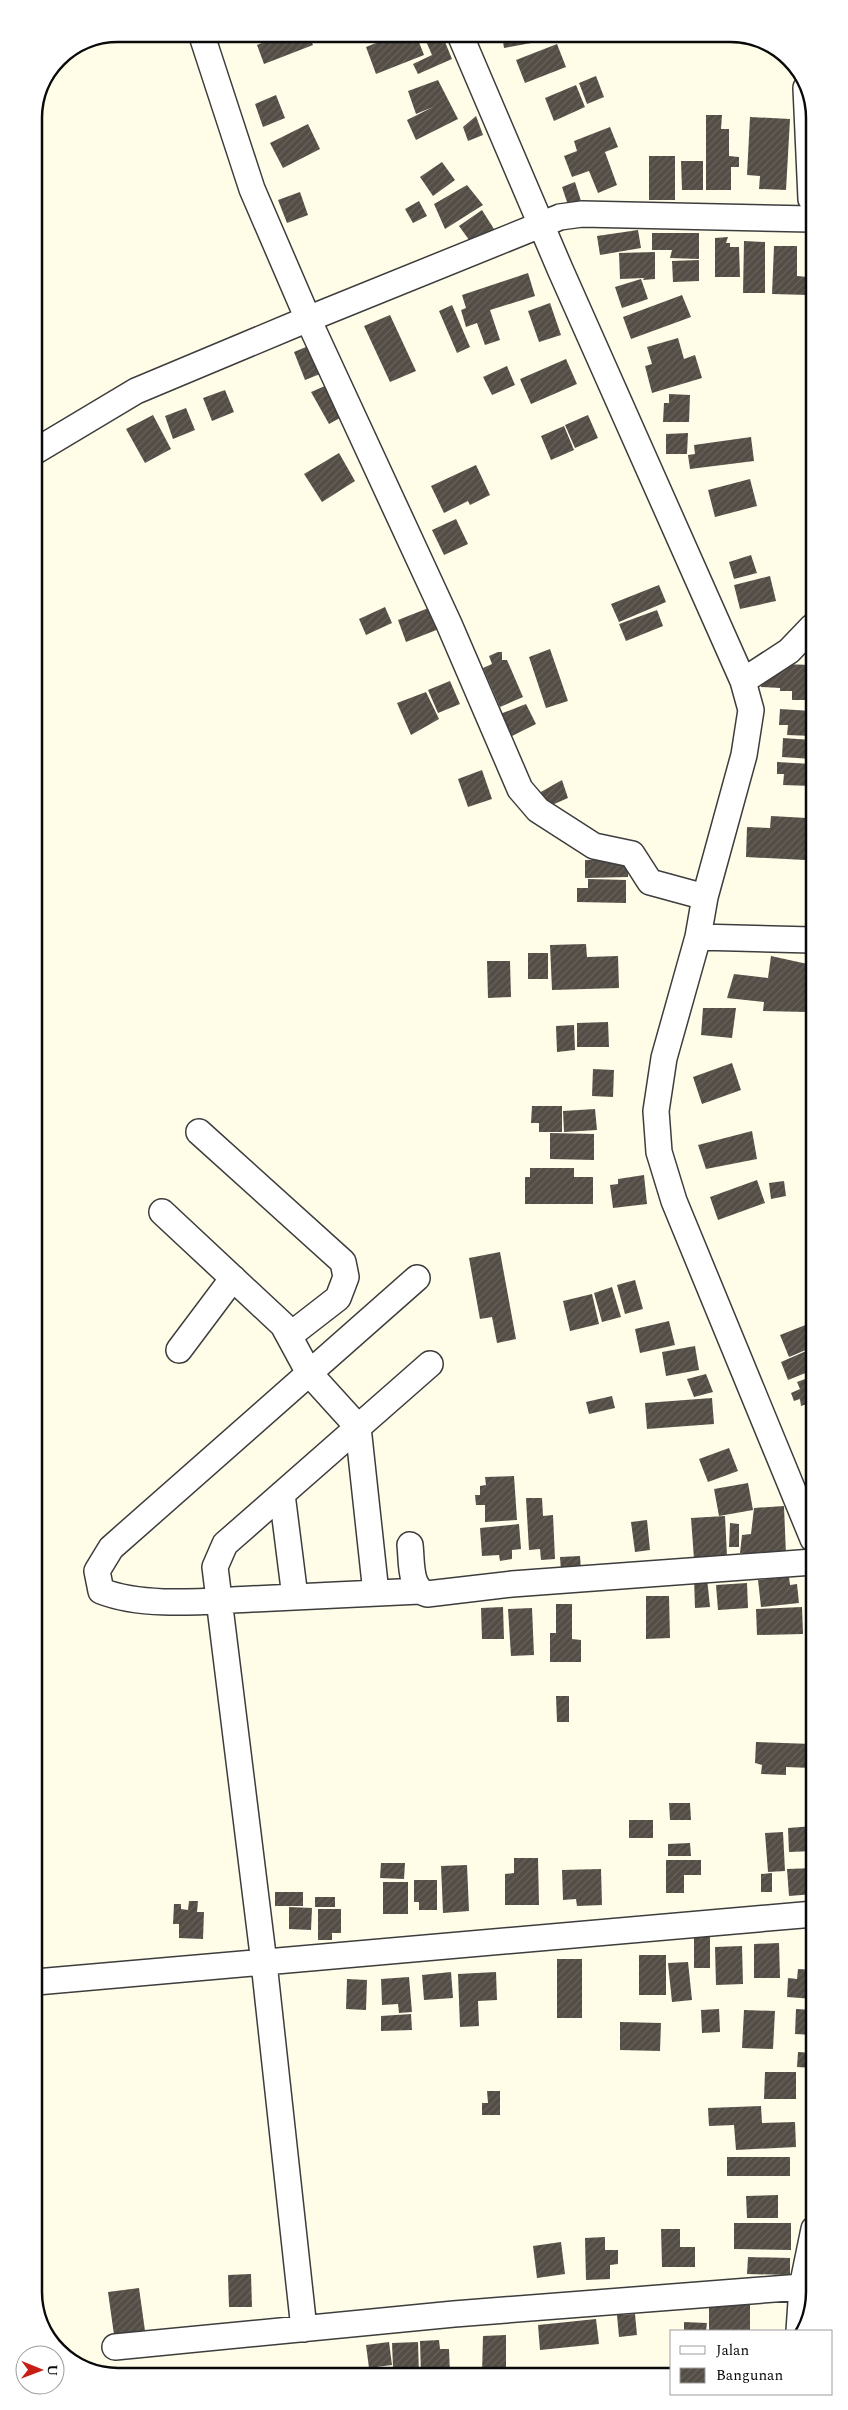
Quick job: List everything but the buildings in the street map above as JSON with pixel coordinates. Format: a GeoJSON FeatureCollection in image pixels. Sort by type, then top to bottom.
{"type":"FeatureCollection","features":[{"type":"Feature","properties":{"kind":"street"},"geometry":{"type":"LineString","coordinates":[[204,42],[252,189],[308,319],[449,624],[520,789],[538,810],[594,846],[632,854],[650,882],[705,896]]}},
{"type":"Feature","properties":{"kind":"street"},"geometry":{"type":"LineString","coordinates":[[464,43],[743,681],[751,710],[744,755],[705,896],[698,937],[664,1058],[656,1111],[659,1152],[674,1201],[806,1522]]}},
{"type":"Feature","properties":{"kind":"street"},"geometry":{"type":"LineString","coordinates":[[42,447],[136,391],[560,217],[582,214],[806,219]]}},
{"type":"Feature","properties":{"kind":"street"},"geometry":{"type":"LineString","coordinates":[[743,681],[789,650],[806,633]]}},
{"type":"Feature","properties":{"kind":"street"},"geometry":{"type":"LineString","coordinates":[[698,937],[806,940]]}},
{"type":"Feature","properties":{"kind":"street"},"geometry":{"type":"LineString","coordinates":[[199,1132],[343,1262],[346,1277],[338,1298],[289,1336]]}},
{"type":"Feature","properties":{"kind":"street"},"geometry":{"type":"LineString","coordinates":[[162,1212],[283,1325],[310,1372],[358,1428],[376,1593]]}},
{"type":"Feature","properties":{"kind":"street"},"geometry":{"type":"LineString","coordinates":[[179,1350],[233,1278]]}},
{"type":"Feature","properties":{"kind":"street"},"geometry":{"type":"LineString","coordinates":[[417,1278],[111,1548],[97,1571],[101,1591],[120,1598],[148,1601],[220,1600],[420,1591],[427,1594],[532,1583],[806,1563]]}},
{"type":"Feature","properties":{"kind":"street"},"geometry":{"type":"LineString","coordinates":[[304,2329],[264,1963],[215,1567],[225,1544],[430,1364]]}},
{"type":"Feature","properties":{"kind":"street"},"geometry":{"type":"LineString","coordinates":[[282,1494],[295,1597]]}},
{"type":"Feature","properties":{"kind":"street"},"geometry":{"type":"LineString","coordinates":[[410,1545],[415,1585],[420,1591]]}},
{"type":"Feature","properties":{"kind":"street"},"geometry":{"type":"LineString","coordinates":[[42,1982],[806,1915]]}},
{"type":"Feature","properties":{"kind":"street"},"geometry":{"type":"LineString","coordinates":[[115,2347],[454,2314],[806,2286]]}}]}
